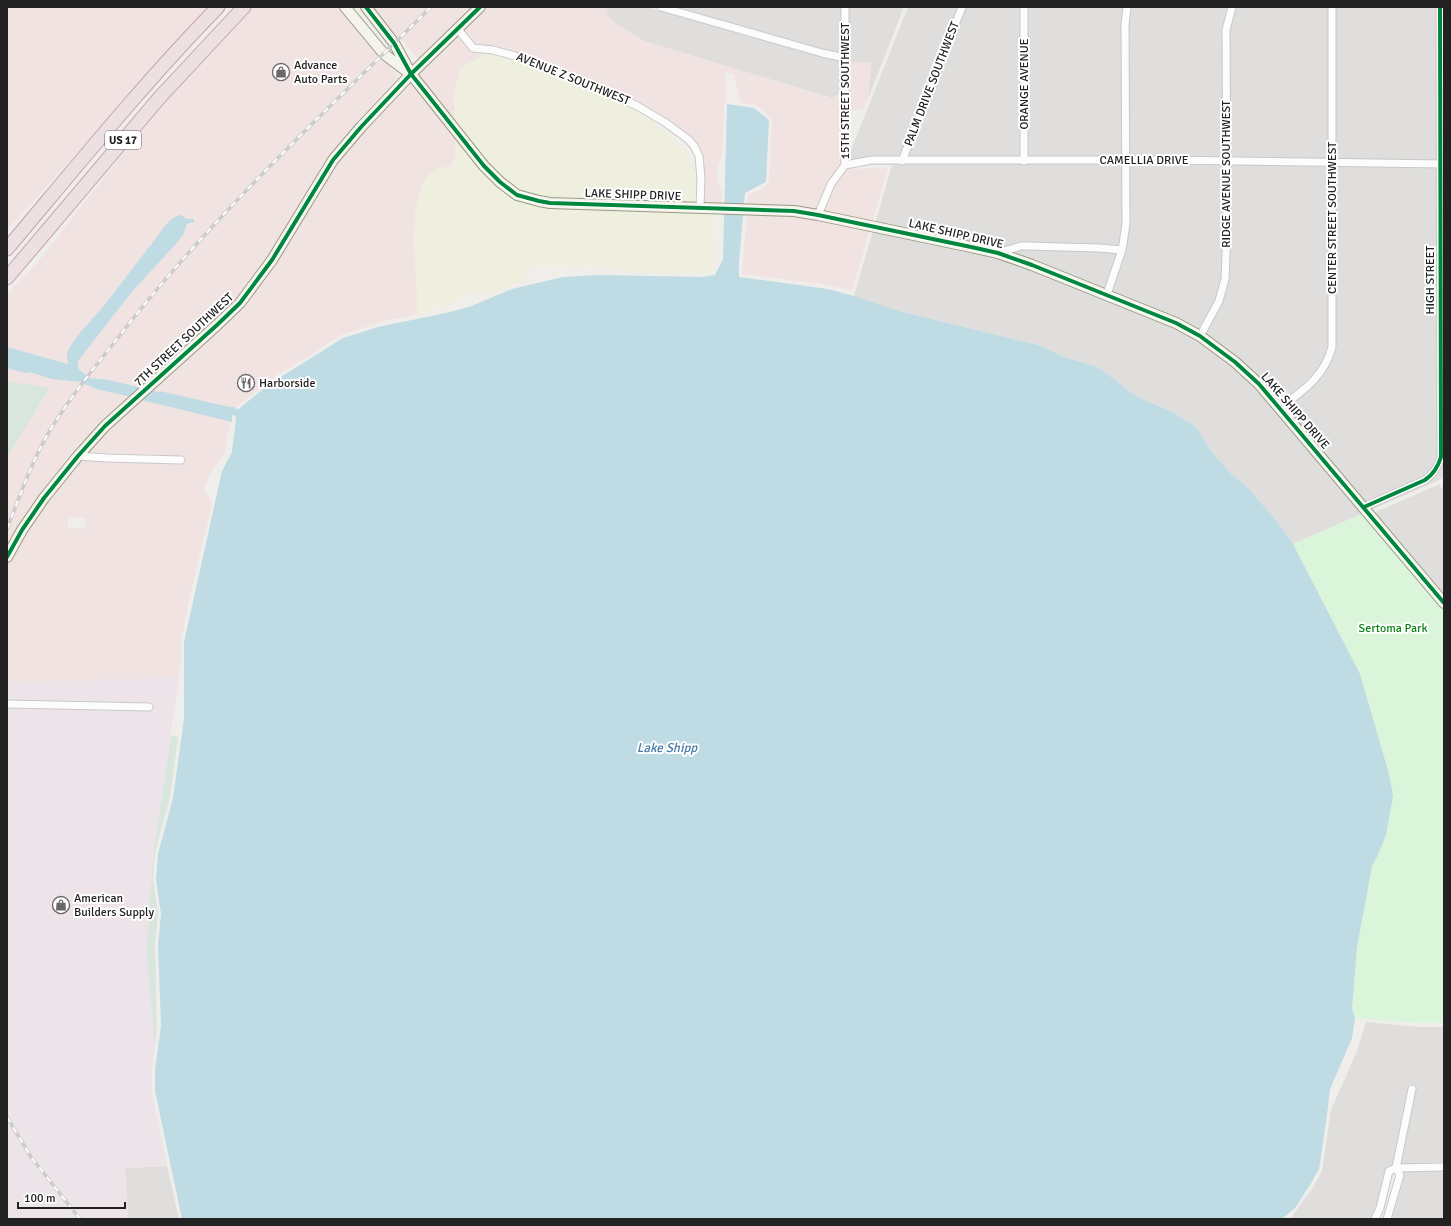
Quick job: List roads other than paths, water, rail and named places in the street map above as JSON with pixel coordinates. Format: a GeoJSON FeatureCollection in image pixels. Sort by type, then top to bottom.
{"type":"FeatureCollection","features":[{"type":"Feature","properties":{"kind":"highway","name":"US 17"},"geometry":{"type":"LineString","coordinates":[[7,249],[142,89],[179,47],[218,7]]}},
{"type":"Feature","properties":{"kind":"highway","name":"US 17"},"geometry":{"type":"LineString","coordinates":[[7,278],[160,97],[244,7]]}},
{"type":"Feature","properties":{"kind":"street"},"geometry":{"type":"LineString","coordinates":[[345,7],[384,54],[411,74]]}},
{"type":"Feature","properties":{"kind":"street"},"geometry":{"type":"LineString","coordinates":[[366,7],[394,43],[411,74]]}},
{"type":"Feature","properties":{"kind":"street","name":"7TH STREET SOUTHWEST"},"geometry":{"type":"LineString","coordinates":[[7,557],[22,530],[44,498],[78,456],[105,426],[217,325],[248,293],[272,260],[333,160],[361,127],[411,74],[480,7]]}},
{"type":"Feature","properties":{"kind":"street"},"geometry":{"type":"LineString","coordinates":[[661,7],[822,53],[845,58]]}},
{"type":"Feature","properties":{"kind":"street","name":"15TH STREET SOUTHWEST"},"geometry":{"type":"LineString","coordinates":[[818,215],[831,184],[845,165],[845,7]]}},
{"type":"Feature","properties":{"kind":"street","name":"PALM DRIVE SOUTHWEST"},"geometry":{"type":"LineString","coordinates":[[902,161],[962,7]]}},
{"type":"Feature","properties":{"kind":"street","name":"ORANGE AVENUE"},"geometry":{"type":"LineString","coordinates":[[1024,7],[1024,161]]}},
{"type":"Feature","properties":{"kind":"street"},"geometry":{"type":"LineString","coordinates":[[1106,294],[1122,250],[1126,224],[1126,7]]}},
{"type":"Feature","properties":{"kind":"street","name":"RIDGE AVENUE SOUTHWEST"},"geometry":{"type":"LineString","coordinates":[[1200,336],[1219,301],[1225,279],[1227,229],[1226,30],[1232,7]]}},
{"type":"Feature","properties":{"kind":"street","name":"CENTER STREET SOUTHWEST"},"geometry":{"type":"LineString","coordinates":[[1280,408],[1298,394],[1319,374],[1327,362],[1332,347],[1332,7]]}},
{"type":"Feature","properties":{"kind":"street","name":"HIGH STREET"},"geometry":{"type":"LineString","coordinates":[[1364,507],[1426,480],[1435,471],[1441,457],[1442,164],[1440,7]]}},
{"type":"Feature","properties":{"kind":"street","name":"AVENUE Z SOUTHWEST"},"geometry":{"type":"LineString","coordinates":[[457,28],[473,48],[492,50],[516,56],[601,88],[659,118],[684,135],[694,146],[700,162],[704,207]]}},
{"type":"Feature","properties":{"kind":"street","name":"LAKE SHIPP DRIVE"},"geometry":{"type":"LineString","coordinates":[[411,74],[484,166],[500,182],[517,195],[550,203],[755,209],[794,211],[818,215],[998,253],[1106,294],[1176,323],[1200,336],[1235,362],[1259,384],[1444,603]]}},
{"type":"Feature","properties":{"kind":"street","name":"CAMELLIA DRIVE"},"geometry":{"type":"LineString","coordinates":[[845,165],[872,160],[1226,160],[1442,164]]}},
{"type":"Feature","properties":{"kind":"street"},"geometry":{"type":"LineString","coordinates":[[998,253],[1021,246],[1084,247],[1122,250]]}},
{"type":"Feature","properties":{"kind":"street"},"geometry":{"type":"LineString","coordinates":[[78,456],[181,460]]}},
{"type":"Feature","properties":{"kind":"street"},"geometry":{"type":"LineString","coordinates":[[7,704],[149,707]]}},
{"type":"Feature","properties":{"kind":"street"},"geometry":{"type":"LineString","coordinates":[[1387,1219],[1400,1175],[1396,1168],[1412,1089]]}},
{"type":"Feature","properties":{"kind":"street"},"geometry":{"type":"LineString","coordinates":[[1375,1219],[1380,1208],[1389,1170],[1396,1168],[1444,1167]]}},
{"type":"Feature","properties":{"kind":"water","name":"Lake Shipp"},"geometry":{"type":"Polygon","coordinates":[[[727,104],[754,108],[769,120],[766,182],[745,193],[739,277],[828,289],[899,311],[1042,346],[1063,357],[1098,367],[1136,396],[1174,413],[1196,427],[1211,451],[1231,474],[1248,488],[1279,524],[1293,544],[1360,674],[1389,774],[1393,796],[1386,835],[1372,866],[1357,947],[1352,1008],[1355,1018],[1352,1038],[1330,1089],[1319,1169],[1295,1208],[1282,1219],[182,1219],[155,1091],[155,1070],[161,1026],[158,945],[161,914],[156,879],[158,854],[173,798],[184,719],[184,642],[222,471],[232,452],[236,419],[235,412],[268,385],[343,338],[378,327],[469,307],[512,289],[563,277],[599,275],[703,277],[715,275],[723,259],[727,104]]]}},
{"type":"Feature","properties":{"kind":"water"},"geometry":{"type":"Polygon","coordinates":[[[180,215],[187,219],[194,219],[194,222],[187,224],[183,235],[131,293],[78,361],[78,368],[89,378],[109,380],[142,388],[131,397],[96,389],[80,382],[51,379],[30,372],[25,373],[7,368],[7,347],[68,364],[67,353],[75,339],[106,303],[165,226],[171,219],[180,215]]]}},
{"type":"Feature","properties":{"kind":"water"},"geometry":{"type":"Polygon","coordinates":[[[150,390],[166,394],[174,399],[209,406],[236,407],[232,411],[232,422],[141,400],[150,390]]]}},
{"type":"Feature","properties":{"kind":"waterway"},"geometry":{"type":"LineString","coordinates":[[161,395],[235,412]]}},
{"type":"Feature","properties":{"kind":"railway"},"geometry":{"type":"LineString","coordinates":[[7,529],[31,468],[49,432],[82,384],[153,294],[190,251],[268,168],[431,7]]}},
{"type":"Feature","properties":{"kind":"railway"},"geometry":{"type":"LineString","coordinates":[[7,1117],[31,1157],[80,1219]]}},
{"type":"Feature","properties":{"kind":"place","name":"Advance Auto Parts"},"geometry":{"type":"Point","coordinates":[281,72]}},
{"type":"Feature","properties":{"kind":"place","name":"Harborside"},"geometry":{"type":"Point","coordinates":[246,383]}},
{"type":"Feature","properties":{"kind":"place","name":"American Builders Supply"},"geometry":{"type":"Point","coordinates":[61,905]}},
{"type":"Feature","properties":{"kind":"park label","name":"Sertoma Park"},"geometry":{"type":"Point","coordinates":[1393,628]}}]}
